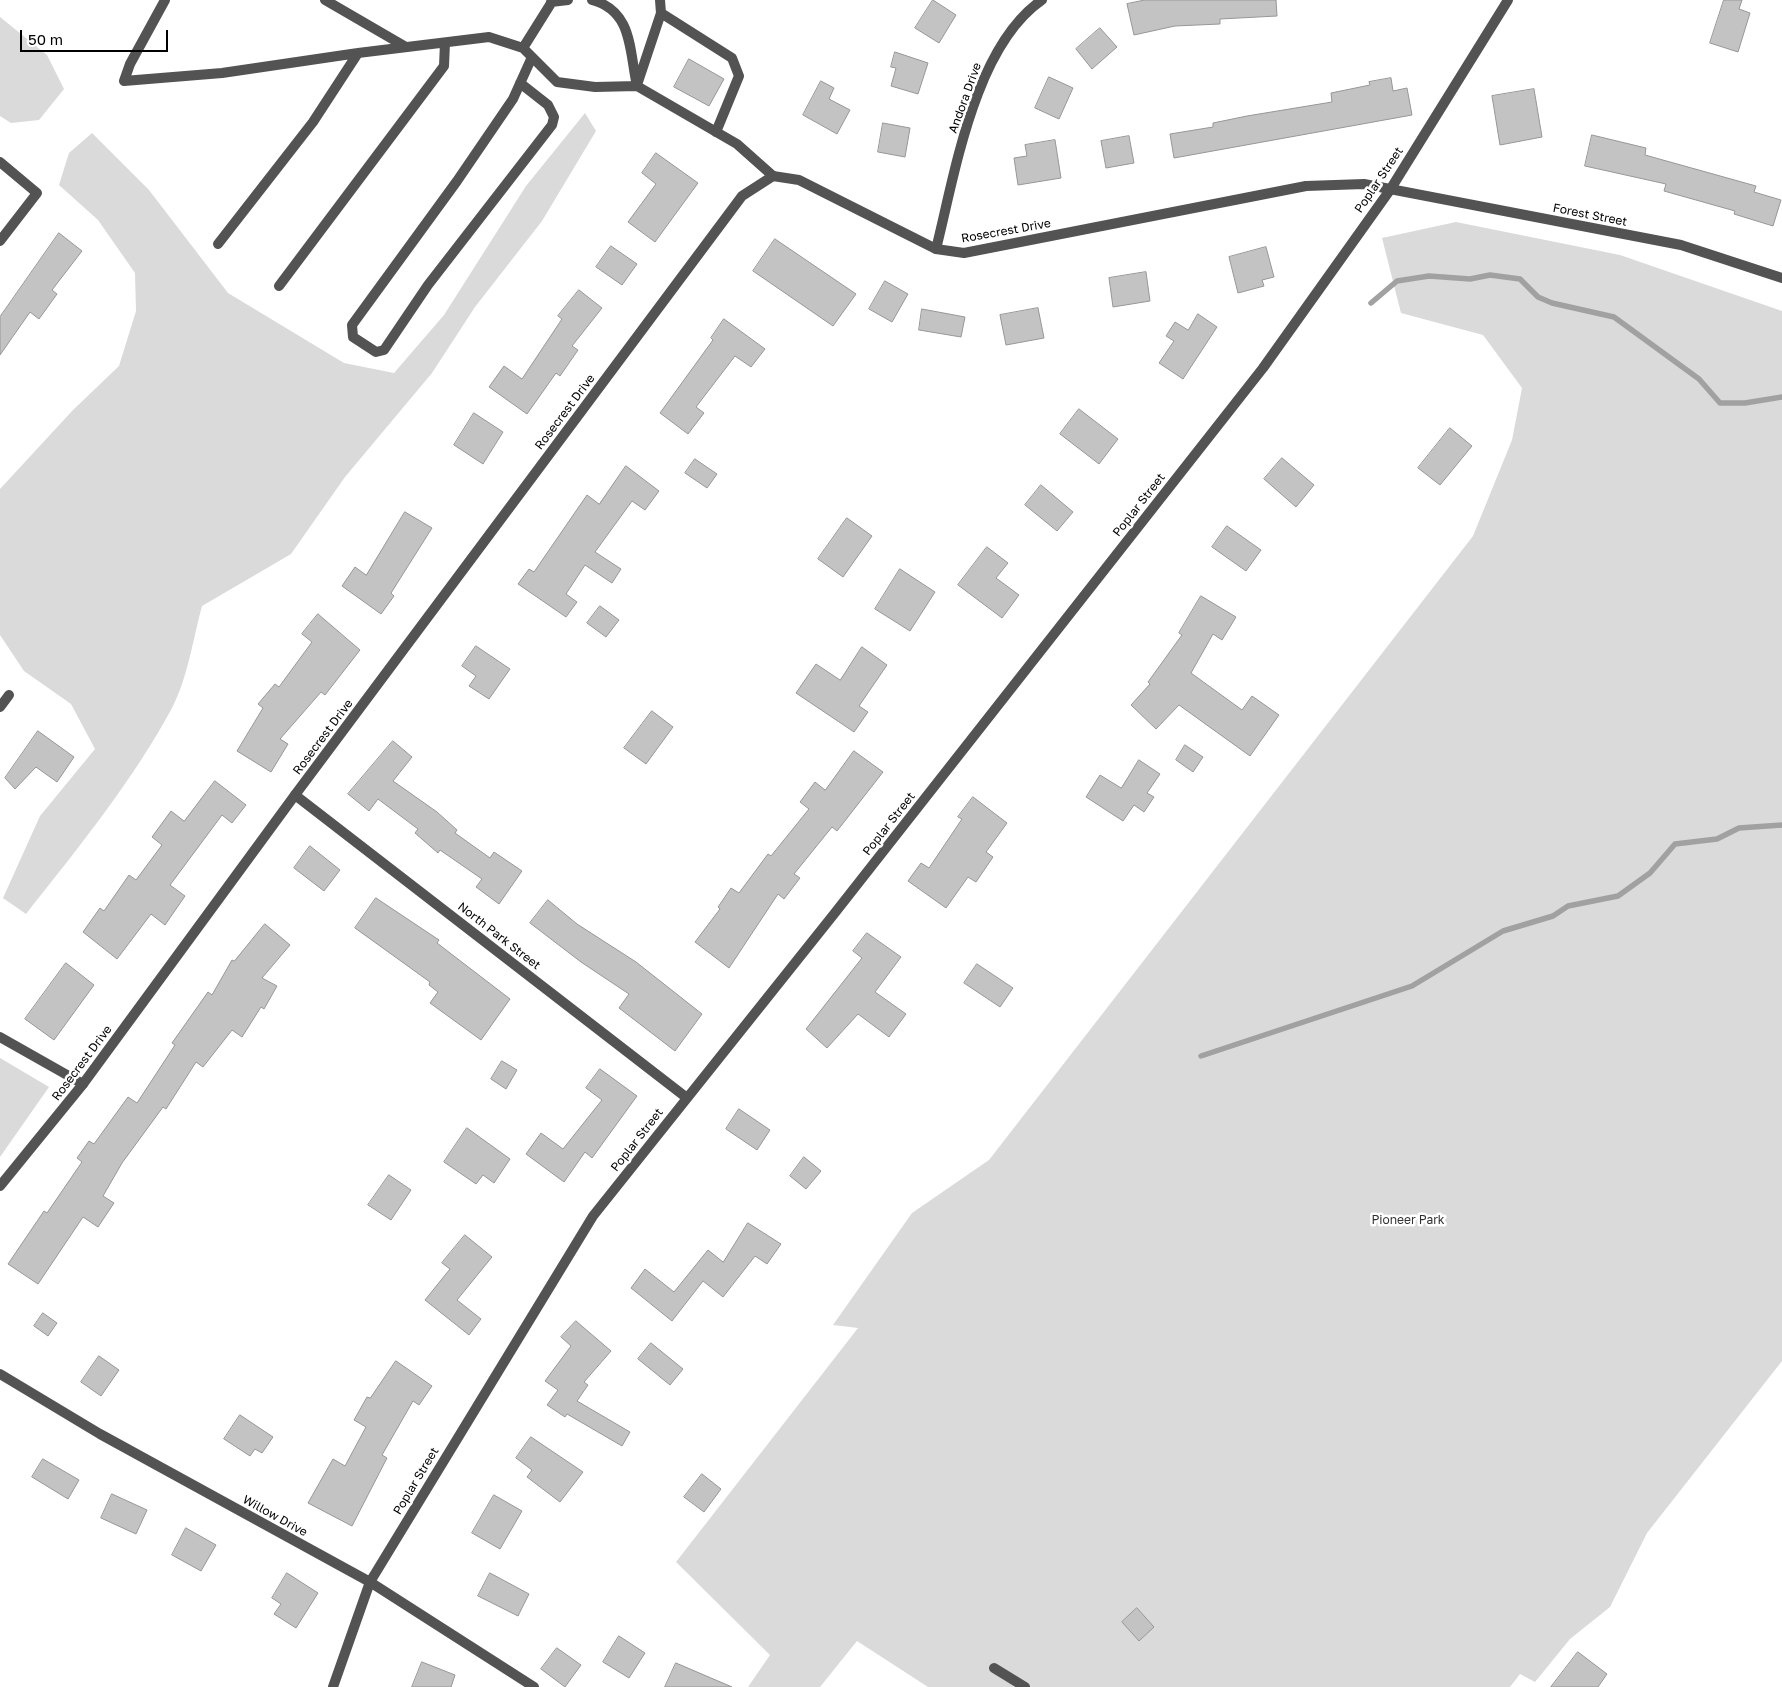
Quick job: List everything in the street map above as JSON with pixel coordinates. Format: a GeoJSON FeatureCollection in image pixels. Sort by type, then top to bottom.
{"type":"FeatureCollection","features":[{"type":"Feature","properties":{"kind":"street"},"geometry":{"type":"LineString","coordinates":[[165,0],[130,64],[124,81],[222,73],[358,53],[489,37],[523,48],[557,82],[595,87],[637,86],[737,144],[773,176]]}},
{"type":"Feature","properties":{"kind":"street"},"geometry":{"type":"LineString","coordinates":[[325,0],[406,47]]}},
{"type":"Feature","properties":{"kind":"street"},"geometry":{"type":"LineString","coordinates":[[523,48],[552,1],[568,0]]}},
{"type":"Feature","properties":{"kind":"street"},"geometry":{"type":"LineString","coordinates":[[592,0],[613,9],[622,19],[637,86]]}},
{"type":"Feature","properties":{"kind":"street"},"geometry":{"type":"LineString","coordinates":[[637,86],[661,13],[660,0]]}},
{"type":"Feature","properties":{"kind":"street","name":"Andora Drive"},"geometry":{"type":"LineString","coordinates":[[936,250],[969,117],[994,55],[1031,7],[1042,0]]}},
{"type":"Feature","properties":{"kind":"street","name":"Poplar Street"},"geometry":{"type":"LineString","coordinates":[[333,1687],[370,1582],[584,1231],[1262,368],[1390,190],[1508,0]]}},
{"type":"Feature","properties":{"kind":"street"},"geometry":{"type":"LineString","coordinates":[[661,13],[732,58],[739,76],[716,132]]}},
{"type":"Feature","properties":{"kind":"street"},"geometry":{"type":"LineString","coordinates":[[279,286],[444,66],[445,42]]}},
{"type":"Feature","properties":{"kind":"street"},"geometry":{"type":"LineString","coordinates":[[218,244],[313,122],[358,53]]}},
{"type":"Feature","properties":{"kind":"street"},"geometry":{"type":"LineString","coordinates":[[520,83],[548,105],[554,117],[552,125],[428,285],[384,350],[376,352],[365,346],[353,337],[352,325],[457,181],[513,99],[520,83],[532,57]]}},
{"type":"Feature","properties":{"kind":"street"},"geometry":{"type":"LineString","coordinates":[[0,162],[37,193],[0,241]]}},
{"type":"Feature","properties":{"kind":"street","name":"Rosecrest Drive"},"geometry":{"type":"LineString","coordinates":[[0,1186],[83,1084],[742,196],[773,176],[799,180],[936,250],[964,254],[1306,186],[1364,184],[1390,190]]}},
{"type":"Feature","properties":{"kind":"street","name":"Forest Street"},"geometry":{"type":"LineString","coordinates":[[1390,190],[1681,245],[1782,278]]}},
{"type":"Feature","properties":{"kind":"street"},"geometry":{"type":"LineString","coordinates":[[0,707],[9,696]]}},
{"type":"Feature","properties":{"kind":"street","name":"North Park Street"},"geometry":{"type":"LineString","coordinates":[[296,795],[687,1098]]}},
{"type":"Feature","properties":{"kind":"street"},"geometry":{"type":"LineString","coordinates":[[0,1037],[83,1084]]}},
{"type":"Feature","properties":{"kind":"street","name":"Willow Drive"},"geometry":{"type":"LineString","coordinates":[[0,1374],[100,1434],[370,1582],[529,1686]]}},
{"type":"Feature","properties":{"kind":"street"},"geometry":{"type":"LineString","coordinates":[[994,1668],[1025,1687]]}},
{"type":"Feature","properties":{"kind":"green space"},"geometry":{"type":"Polygon","coordinates":[[[0,17],[47,55],[64,89],[39,120],[11,123],[0,116],[0,17]]]}},
{"type":"Feature","properties":{"kind":"green space"},"geometry":{"type":"Polygon","coordinates":[[[585,113],[596,131],[542,221],[475,307],[432,373],[345,477],[291,554],[202,606],[178,696],[140,762],[26,914],[3,898],[40,816],[95,749],[71,704],[24,671],[0,635],[0,489],[73,410],[119,366],[136,311],[135,273],[98,220],[59,185],[69,153],[92,133],[149,190],[228,293],[344,363],[394,373],[444,315],[526,186],[585,113]]]}},
{"type":"Feature","properties":{"kind":"green space","name":"Pioneer Park"},"geometry":{"type":"Polygon","coordinates":[[[1456,222],[1620,255],[1782,311],[1782,1361],[1647,1533],[1610,1607],[1570,1639],[1535,1682],[1520,1674],[1510,1687],[928,1687],[857,1641],[820,1687],[748,1687],[770,1655],[676,1562],[858,1328],[833,1325],[912,1213],[989,1160],[1473,536],[1512,440],[1522,388],[1483,335],[1401,313],[1382,238],[1456,222]]]}},
{"type":"Feature","properties":{"kind":"green space"},"geometry":{"type":"Polygon","coordinates":[[[0,1058],[49,1087],[0,1157],[0,1058]]]}},
{"type":"Feature","properties":{"kind":"building"},"geometry":{"type":"Polygon","coordinates":[[[933,0],[956,15],[939,43],[915,28],[933,0]]]}},
{"type":"Feature","properties":{"kind":"building"},"geometry":{"type":"Polygon","coordinates":[[[1145,0],[1276,0],[1277,16],[1220,19],[1220,24],[1175,26],[1134,35],[1127,4],[1145,0]]]}},
{"type":"Feature","properties":{"kind":"building"},"geometry":{"type":"Polygon","coordinates":[[[1724,0],[1742,0],[1739,9],[1750,13],[1738,52],[1710,43],[1724,0]]]}},
{"type":"Feature","properties":{"kind":"building"},"geometry":{"type":"Polygon","coordinates":[[[1100,28],[1117,47],[1092,69],[1076,49],[1100,28]]]}},
{"type":"Feature","properties":{"kind":"building"},"geometry":{"type":"Polygon","coordinates":[[[895,52],[928,63],[918,94],[891,86],[896,68],[891,67],[895,52]]]}},
{"type":"Feature","properties":{"kind":"building"},"geometry":{"type":"Polygon","coordinates":[[[689,59],[724,79],[709,106],[674,87],[689,59]]]}},
{"type":"Feature","properties":{"kind":"building"},"geometry":{"type":"Polygon","coordinates":[[[1049,77],[1073,88],[1059,119],[1035,108],[1049,77]]]}},
{"type":"Feature","properties":{"kind":"building"},"geometry":{"type":"Polygon","coordinates":[[[1391,78],[1393,91],[1407,88],[1412,115],[1174,158],[1170,134],[1213,127],[1213,123],[1247,116],[1332,102],[1331,93],[1370,85],[1369,82],[1391,78]]]}},
{"type":"Feature","properties":{"kind":"building"},"geometry":{"type":"Polygon","coordinates":[[[821,81],[834,88],[829,99],[850,110],[837,134],[803,115],[821,81]]]}},
{"type":"Feature","properties":{"kind":"building"},"geometry":{"type":"Polygon","coordinates":[[[1534,89],[1542,137],[1500,145],[1492,96],[1534,89]]]}},
{"type":"Feature","properties":{"kind":"building"},"geometry":{"type":"Polygon","coordinates":[[[883,123],[910,128],[905,157],[878,152],[883,123]]]}},
{"type":"Feature","properties":{"kind":"building"},"geometry":{"type":"Polygon","coordinates":[[[1592,135],[1646,148],[1645,155],[1756,186],[1754,192],[1781,200],[1773,226],[1734,214],[1735,211],[1664,191],[1666,184],[1585,166],[1592,135]]]}},
{"type":"Feature","properties":{"kind":"building"},"geometry":{"type":"Polygon","coordinates":[[[1129,136],[1134,163],[1106,168],[1101,141],[1129,136]]]}},
{"type":"Feature","properties":{"kind":"building"},"geometry":{"type":"Polygon","coordinates":[[[1055,140],[1061,178],[1018,185],[1014,158],[1027,156],[1025,145],[1055,140]]]}},
{"type":"Feature","properties":{"kind":"building"},"geometry":{"type":"Polygon","coordinates":[[[656,153],[698,183],[655,242],[628,222],[656,184],[642,173],[656,153]]]}},
{"type":"Feature","properties":{"kind":"building"},"geometry":{"type":"Polygon","coordinates":[[[59,233],[82,251],[52,290],[57,294],[39,319],[30,312],[0,355],[0,317],[59,233]]]}},
{"type":"Feature","properties":{"kind":"building"},"geometry":{"type":"Polygon","coordinates":[[[775,239],[856,294],[833,326],[753,271],[775,239]]]}},
{"type":"Feature","properties":{"kind":"building"},"geometry":{"type":"Polygon","coordinates":[[[611,246],[637,264],[622,285],[596,267],[611,246]]]}},
{"type":"Feature","properties":{"kind":"building"},"geometry":{"type":"Polygon","coordinates":[[[1266,247],[1274,277],[1262,280],[1264,286],[1238,293],[1229,257],[1266,247]]]}},
{"type":"Feature","properties":{"kind":"building"},"geometry":{"type":"Polygon","coordinates":[[[1146,272],[1150,301],[1113,307],[1109,278],[1146,272]]]}},
{"type":"Feature","properties":{"kind":"building"},"geometry":{"type":"Polygon","coordinates":[[[885,281],[908,294],[892,322],[869,309],[885,281]]]}},
{"type":"Feature","properties":{"kind":"building"},"geometry":{"type":"Polygon","coordinates":[[[579,290],[602,308],[572,346],[578,350],[560,376],[556,373],[527,414],[489,387],[504,366],[522,379],[562,319],[558,316],[579,290]]]}},
{"type":"Feature","properties":{"kind":"building"},"geometry":{"type":"Polygon","coordinates":[[[1038,308],[1044,338],[1006,345],[1000,315],[1038,308]]]}},
{"type":"Feature","properties":{"kind":"building"},"geometry":{"type":"Polygon","coordinates":[[[922,309],[965,317],[961,337],[919,330],[922,309]]]}},
{"type":"Feature","properties":{"kind":"building"},"geometry":{"type":"Polygon","coordinates":[[[1198,314],[1217,327],[1183,379],[1159,363],[1174,341],[1166,336],[1175,322],[1188,330],[1198,314]]]}},
{"type":"Feature","properties":{"kind":"building"},"geometry":{"type":"Polygon","coordinates":[[[724,319],[765,349],[751,367],[735,356],[696,407],[704,413],[688,434],[660,413],[713,340],[711,338],[724,319]]]}},
{"type":"Feature","properties":{"kind":"building"},"geometry":{"type":"Polygon","coordinates":[[[1079,409],[1118,439],[1099,464],[1060,434],[1079,409]]]}},
{"type":"Feature","properties":{"kind":"building"},"geometry":{"type":"Polygon","coordinates":[[[474,413],[503,432],[483,464],[454,445],[474,413]]]}},
{"type":"Feature","properties":{"kind":"building"},"geometry":{"type":"Polygon","coordinates":[[[1450,428],[1472,446],[1440,485],[1418,468],[1450,428]]]}},
{"type":"Feature","properties":{"kind":"building"},"geometry":{"type":"Polygon","coordinates":[[[1282,458],[1314,485],[1296,507],[1264,479],[1282,458]]]}},
{"type":"Feature","properties":{"kind":"building"},"geometry":{"type":"Polygon","coordinates":[[[695,459],[717,474],[707,488],[685,473],[695,459]]]}},
{"type":"Feature","properties":{"kind":"building"},"geometry":{"type":"Polygon","coordinates":[[[626,466],[659,491],[645,510],[632,501],[595,552],[621,569],[612,583],[585,565],[566,594],[577,602],[566,617],[518,584],[529,569],[534,572],[587,495],[599,504],[626,466]]]}},
{"type":"Feature","properties":{"kind":"building"},"geometry":{"type":"Polygon","coordinates":[[[1041,485],[1073,512],[1057,531],[1025,505],[1041,485]]]}},
{"type":"Feature","properties":{"kind":"building"},"geometry":{"type":"Polygon","coordinates":[[[405,512],[432,528],[391,593],[394,596],[381,614],[342,586],[355,567],[366,575],[405,512]]]}},
{"type":"Feature","properties":{"kind":"building"},"geometry":{"type":"Polygon","coordinates":[[[847,518],[872,536],[843,577],[818,559],[847,518]]]}},
{"type":"Feature","properties":{"kind":"building"},"geometry":{"type":"Polygon","coordinates":[[[1227,526],[1261,550],[1246,571],[1212,547],[1227,526]]]}},
{"type":"Feature","properties":{"kind":"building"},"geometry":{"type":"Polygon","coordinates":[[[987,547],[1008,563],[996,578],[1019,595],[1002,618],[958,585],[987,547]]]}},
{"type":"Feature","properties":{"kind":"building"},"geometry":{"type":"Polygon","coordinates":[[[900,569],[935,592],[910,631],[875,609],[900,569]]]}},
{"type":"Feature","properties":{"kind":"building"},"geometry":{"type":"Polygon","coordinates":[[[1201,596],[1236,617],[1222,640],[1213,634],[1191,673],[1242,710],[1252,696],[1279,715],[1250,756],[1179,705],[1156,729],[1131,705],[1150,684],[1148,682],[1182,635],[1179,633],[1201,596]]]}},
{"type":"Feature","properties":{"kind":"building"},"geometry":{"type":"Polygon","coordinates":[[[600,606],[619,620],[606,637],[587,623],[600,606]]]}},
{"type":"Feature","properties":{"kind":"building"},"geometry":{"type":"Polygon","coordinates":[[[318,614],[360,650],[325,695],[321,692],[280,739],[288,744],[271,772],[237,751],[263,708],[258,704],[275,684],[279,687],[312,642],[302,634],[318,614]]]}},
{"type":"Feature","properties":{"kind":"building"},"geometry":{"type":"Polygon","coordinates":[[[476,646],[510,669],[489,699],[469,686],[476,676],[462,666],[476,646]]]}},
{"type":"Feature","properties":{"kind":"building"},"geometry":{"type":"Polygon","coordinates":[[[862,647],[887,665],[859,706],[868,712],[854,732],[796,693],[816,664],[840,680],[862,647]]]}},
{"type":"Feature","properties":{"kind":"building"},"geometry":{"type":"Polygon","coordinates":[[[652,711],[673,727],[646,764],[624,748],[652,711]]]}},
{"type":"Feature","properties":{"kind":"building"},"geometry":{"type":"Polygon","coordinates":[[[38,731],[74,757],[57,782],[36,767],[15,789],[5,778],[38,731]]]}},
{"type":"Feature","properties":{"kind":"building"},"geometry":{"type":"Polygon","coordinates":[[[393,741],[412,757],[393,781],[437,812],[457,830],[455,833],[490,858],[494,852],[522,871],[499,904],[476,887],[482,879],[440,850],[438,853],[415,833],[418,829],[378,799],[369,811],[348,794],[393,741]]]}},
{"type":"Feature","properties":{"kind":"building"},"geometry":{"type":"Polygon","coordinates":[[[1185,745],[1203,757],[1193,772],[1176,760],[1185,745]]]}},
{"type":"Feature","properties":{"kind":"building"},"geometry":{"type":"Polygon","coordinates":[[[854,751],[883,772],[837,831],[832,827],[794,874],[800,878],[784,899],[778,894],[729,968],[695,942],[720,909],[718,907],[731,888],[739,893],[768,854],[771,856],[809,809],[800,802],[815,782],[825,790],[854,751]]]}},
{"type":"Feature","properties":{"kind":"building"},"geometry":{"type":"Polygon","coordinates":[[[1139,760],[1160,774],[1147,793],[1154,797],[1144,812],[1134,805],[1123,821],[1086,797],[1100,775],[1121,788],[1139,760]]]}},
{"type":"Feature","properties":{"kind":"building"},"geometry":{"type":"Polygon","coordinates":[[[215,781],[246,805],[232,823],[222,815],[170,885],[185,896],[165,925],[151,914],[117,959],[83,932],[100,908],[104,911],[129,875],[136,880],[162,845],[152,837],[171,811],[184,821],[215,781]]]}},
{"type":"Feature","properties":{"kind":"building"},"geometry":{"type":"Polygon","coordinates":[[[973,797],[1007,823],[986,852],[993,857],[976,882],[968,877],[946,908],[908,881],[921,863],[929,868],[962,819],[958,817],[973,797]]]}},
{"type":"Feature","properties":{"kind":"building"},"geometry":{"type":"Polygon","coordinates":[[[310,846],[340,870],[324,891],[294,868],[310,846]]]}},
{"type":"Feature","properties":{"kind":"building"},"geometry":{"type":"Polygon","coordinates":[[[376,898],[439,940],[437,943],[510,999],[481,1040],[430,1003],[438,992],[429,985],[430,982],[355,928],[376,898]]]}},
{"type":"Feature","properties":{"kind":"building"},"geometry":{"type":"Polygon","coordinates":[[[548,900],[577,924],[636,962],[702,1014],[675,1051],[619,1008],[629,994],[581,962],[530,923],[548,900]]]}},
{"type":"Feature","properties":{"kind":"building"},"geometry":{"type":"Polygon","coordinates":[[[265,924],[290,945],[262,978],[277,986],[264,1009],[261,1007],[242,1037],[232,1030],[203,1067],[196,1062],[166,1109],[163,1107],[122,1163],[103,1196],[114,1203],[98,1227],[83,1217],[38,1284],[8,1264],[44,1211],[47,1213],[82,1162],[77,1158],[89,1141],[94,1144],[128,1097],[137,1103],[175,1045],[172,1043],[208,992],[212,995],[232,960],[234,961],[265,924]]]}},
{"type":"Feature","properties":{"kind":"building"},"geometry":{"type":"Polygon","coordinates":[[[867,933],[901,957],[875,992],[906,1014],[889,1037],[858,1014],[827,1048],[806,1029],[862,958],[853,951],[867,933]]]}},
{"type":"Feature","properties":{"kind":"building"},"geometry":{"type":"Polygon","coordinates":[[[66,963],[94,985],[54,1040],[25,1019],[66,963]]]}},
{"type":"Feature","properties":{"kind":"building"},"geometry":{"type":"Polygon","coordinates":[[[977,964],[1013,988],[1000,1007],[964,983],[977,964]]]}},
{"type":"Feature","properties":{"kind":"building"},"geometry":{"type":"Polygon","coordinates":[[[502,1061],[517,1070],[506,1089],[491,1079],[502,1061]]]}},
{"type":"Feature","properties":{"kind":"building"},"geometry":{"type":"Polygon","coordinates":[[[600,1069],[637,1096],[592,1158],[585,1152],[564,1182],[526,1154],[541,1133],[563,1149],[602,1100],[586,1088],[600,1069]]]}},
{"type":"Feature","properties":{"kind":"building"},"geometry":{"type":"Polygon","coordinates":[[[739,1109],[770,1130],[757,1150],[726,1129],[739,1109]]]}},
{"type":"Feature","properties":{"kind":"building"},"geometry":{"type":"Polygon","coordinates":[[[467,1128],[510,1159],[494,1183],[483,1175],[476,1184],[444,1162],[467,1128]]]}},
{"type":"Feature","properties":{"kind":"building"},"geometry":{"type":"Polygon","coordinates":[[[804,1157],[821,1171],[806,1189],[790,1176],[804,1157]]]}},
{"type":"Feature","properties":{"kind":"building"},"geometry":{"type":"Polygon","coordinates":[[[389,1175],[411,1190],[391,1220],[368,1205],[389,1175]]]}},
{"type":"Feature","properties":{"kind":"building"},"geometry":{"type":"Polygon","coordinates":[[[748,1223],[781,1244],[767,1264],[755,1256],[723,1297],[703,1281],[672,1321],[631,1288],[645,1269],[674,1292],[708,1250],[723,1262],[748,1223]]]}},
{"type":"Feature","properties":{"kind":"building"},"geometry":{"type":"Polygon","coordinates":[[[465,1235],[492,1257],[457,1300],[481,1319],[469,1335],[425,1300],[450,1269],[442,1263],[465,1235]]]}},
{"type":"Feature","properties":{"kind":"building"},"geometry":{"type":"Polygon","coordinates":[[[43,1313],[57,1323],[48,1336],[34,1326],[43,1313]]]}},
{"type":"Feature","properties":{"kind":"building"},"geometry":{"type":"Polygon","coordinates":[[[576,1321],[611,1351],[584,1382],[588,1385],[577,1401],[630,1432],[622,1446],[567,1414],[565,1417],[547,1405],[558,1390],[545,1381],[571,1346],[561,1337],[576,1321]]]}},
{"type":"Feature","properties":{"kind":"building"},"geometry":{"type":"Polygon","coordinates":[[[651,1343],[683,1369],[670,1385],[638,1359],[651,1343]]]}},
{"type":"Feature","properties":{"kind":"building"},"geometry":{"type":"Polygon","coordinates":[[[99,1356],[119,1370],[101,1396],[81,1382],[99,1356]]]}},
{"type":"Feature","properties":{"kind":"building"},"geometry":{"type":"Polygon","coordinates":[[[396,1361],[432,1386],[419,1405],[413,1401],[382,1455],[387,1458],[352,1526],[308,1503],[333,1459],[345,1466],[366,1427],[354,1420],[367,1397],[370,1398],[396,1361]]]}},
{"type":"Feature","properties":{"kind":"building"},"geometry":{"type":"Polygon","coordinates":[[[240,1415],[273,1437],[262,1453],[255,1449],[250,1456],[224,1439],[240,1415]]]}},
{"type":"Feature","properties":{"kind":"building"},"geometry":{"type":"Polygon","coordinates":[[[531,1437],[583,1472],[560,1502],[527,1477],[532,1470],[516,1458],[531,1437]]]}},
{"type":"Feature","properties":{"kind":"building"},"geometry":{"type":"Polygon","coordinates":[[[43,1459],[79,1480],[68,1499],[32,1477],[43,1459]]]}},
{"type":"Feature","properties":{"kind":"building"},"geometry":{"type":"Polygon","coordinates":[[[702,1474],[721,1489],[704,1512],[684,1497],[702,1474]]]}},
{"type":"Feature","properties":{"kind":"building"},"geometry":{"type":"Polygon","coordinates":[[[112,1494],[147,1510],[136,1534],[101,1518],[112,1494]]]}},
{"type":"Feature","properties":{"kind":"building"},"geometry":{"type":"Polygon","coordinates":[[[494,1495],[522,1511],[500,1549],[472,1533],[494,1495]]]}},
{"type":"Feature","properties":{"kind":"building"},"geometry":{"type":"Polygon","coordinates":[[[186,1528],[216,1545],[201,1571],[172,1555],[186,1528]]]}},
{"type":"Feature","properties":{"kind":"building"},"geometry":{"type":"Polygon","coordinates":[[[287,1573],[318,1593],[296,1628],[274,1614],[281,1604],[272,1598],[287,1573]]]}},
{"type":"Feature","properties":{"kind":"building"},"geometry":{"type":"Polygon","coordinates":[[[490,1573],[529,1594],[518,1616],[478,1596],[490,1573]]]}},
{"type":"Feature","properties":{"kind":"building"},"geometry":{"type":"Polygon","coordinates":[[[1137,1608],[1154,1627],[1139,1641],[1122,1622],[1137,1608]]]}},
{"type":"Feature","properties":{"kind":"building"},"geometry":{"type":"Polygon","coordinates":[[[619,1636],[645,1653],[629,1678],[603,1662],[619,1636]]]}},
{"type":"Feature","properties":{"kind":"building"},"geometry":{"type":"Polygon","coordinates":[[[557,1648],[581,1665],[565,1687],[541,1669],[557,1648]]]}},
{"type":"Feature","properties":{"kind":"building"},"geometry":{"type":"Polygon","coordinates":[[[1578,1652],[1607,1674],[1598,1687],[1551,1687],[1578,1652]]]}},
{"type":"Feature","properties":{"kind":"building"},"geometry":{"type":"Polygon","coordinates":[[[422,1662],[455,1675],[451,1687],[412,1687],[422,1662]]]}},
{"type":"Feature","properties":{"kind":"building"},"geometry":{"type":"Polygon","coordinates":[[[676,1663],[732,1687],[665,1687],[676,1663]]]}},
{"type":"Feature","properties":{"kind":"waterway"},"geometry":{"type":"LineString","coordinates":[[1371,303],[1397,281],[1429,276],[1470,279],[1490,275],[1520,279],[1538,297],[1552,303],[1614,317],[1699,379],[1720,403],[1745,403],[1782,397]]}},
{"type":"Feature","properties":{"kind":"waterway"},"geometry":{"type":"LineString","coordinates":[[1201,1056],[1412,986],[1503,931],[1553,916],[1568,906],[1618,896],[1650,873],[1675,844],[1717,839],[1739,828],[1782,825]]}}]}
